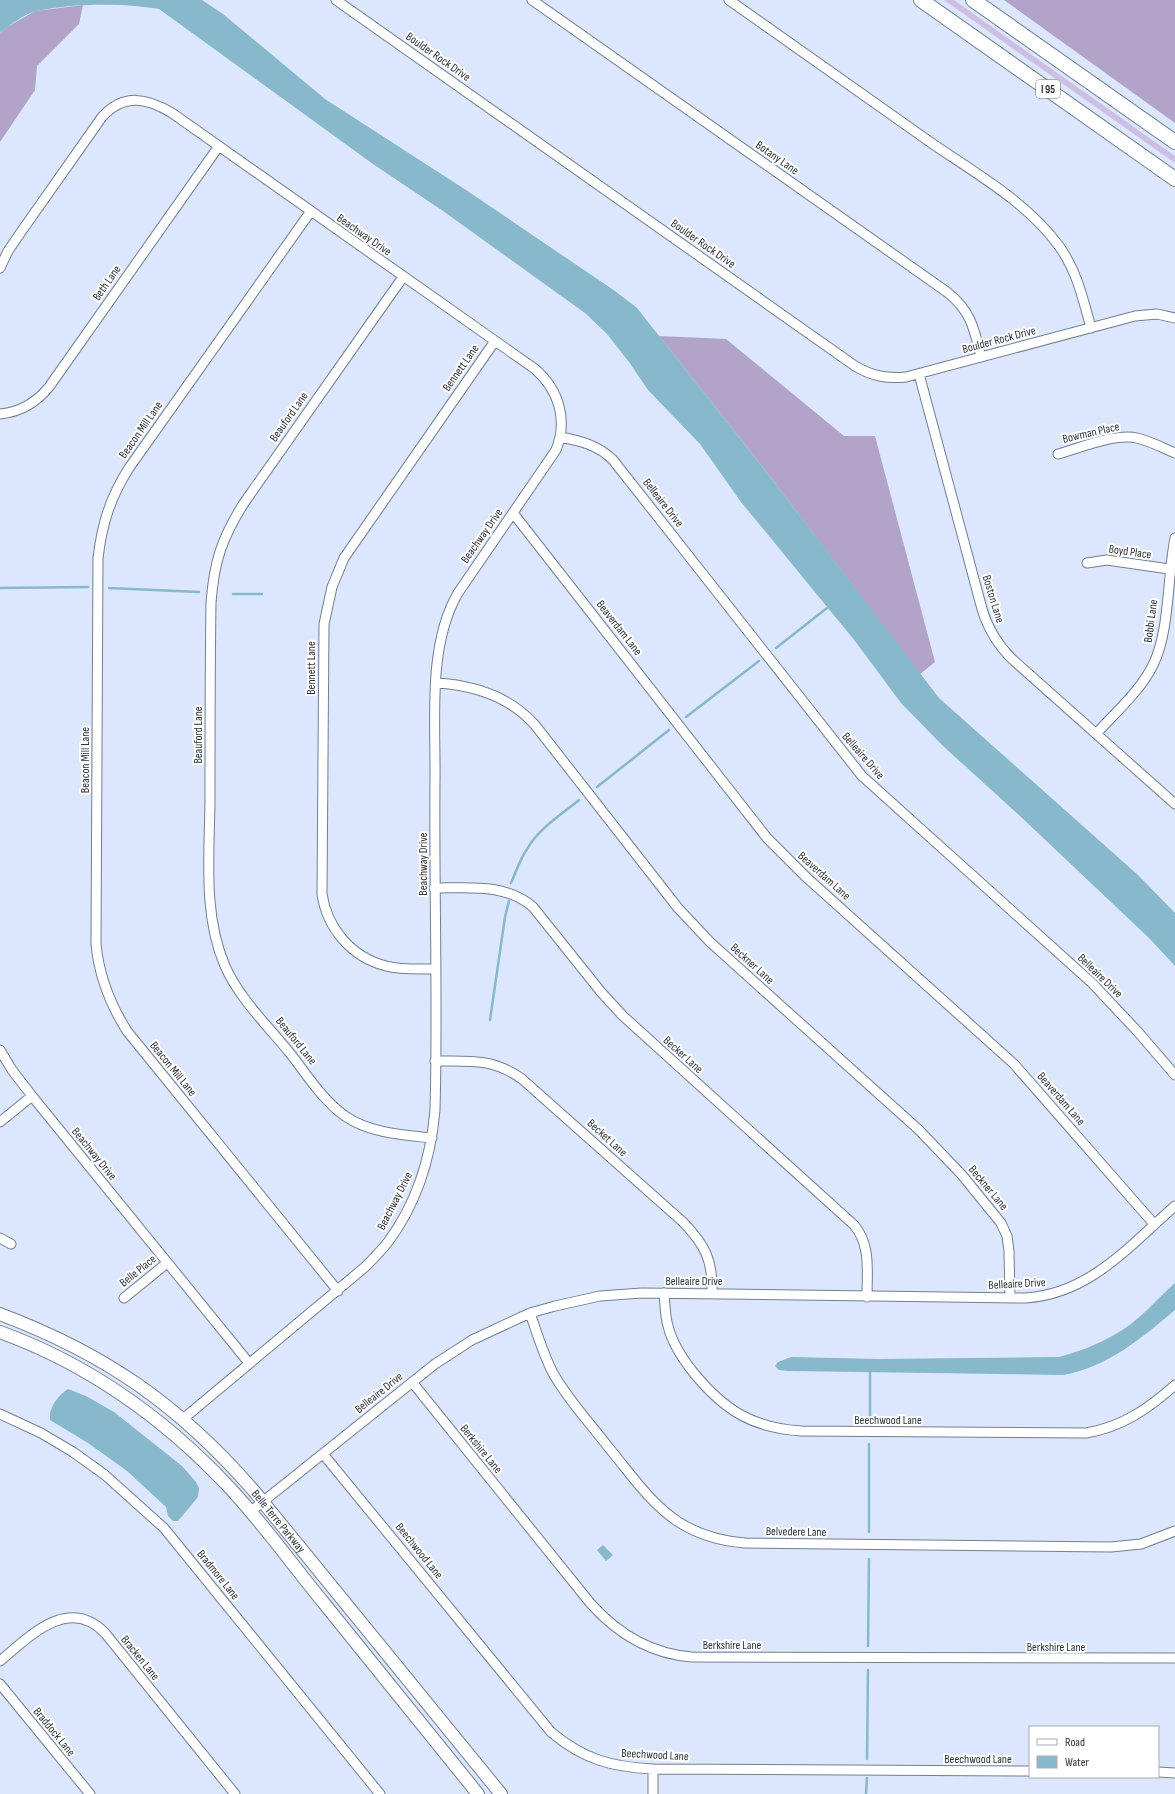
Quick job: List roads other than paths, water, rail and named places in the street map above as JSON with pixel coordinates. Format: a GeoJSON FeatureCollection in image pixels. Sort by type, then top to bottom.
{"type":"FeatureCollection","features":[{"type":"Feature","properties":{"kind":"highway","name":"I 95"},"geometry":{"type":"LineString","coordinates":[[921,0],[1175,179]]}},
{"type":"Feature","properties":{"kind":"highway","name":"I 95"},"geometry":{"type":"LineString","coordinates":[[974,0],[1175,142]]}},
{"type":"Feature","properties":{"kind":"main road","name":"Belle Terre Parkway"},"geometry":{"type":"LineString","coordinates":[[0,1314],[35,1327],[96,1357],[134,1381],[183,1419],[223,1456],[263,1502],[501,1794]]}},
{"type":"Feature","properties":{"kind":"main road","name":"Belle Terre Parkway"},"geometry":{"type":"LineString","coordinates":[[0,1332],[55,1355],[89,1373],[133,1402],[188,1447],[229,1487],[250,1512],[478,1794]]}},
{"type":"Feature","properties":{"kind":"street","name":"Boulder Rock Drive"},"geometry":{"type":"LineString","coordinates":[[336,0],[855,366],[871,374],[884,377],[902,377],[919,374],[981,356],[1144,314],[1157,314],[1175,318]]}},
{"type":"Feature","properties":{"kind":"street","name":"Botany Lane"},"geometry":{"type":"LineString","coordinates":[[532,0],[947,292],[961,304],[970,318],[981,356]]}},
{"type":"Feature","properties":{"kind":"street"},"geometry":{"type":"LineString","coordinates":[[729,0],[1029,213],[1049,233],[1068,261],[1079,286],[1091,328]]}},
{"type":"Feature","properties":{"kind":"street","name":"Beachway Drive"},"geometry":{"type":"LineString","coordinates":[[0,268],[12,244],[102,117],[116,106],[132,100],[152,102],[172,113],[535,369],[550,383],[560,409],[562,425],[560,437],[550,459],[464,583],[449,610],[438,649],[436,683],[434,888],[435,1110],[432,1138],[422,1178],[404,1217],[388,1242],[366,1267],[183,1419]]}},
{"type":"Feature","properties":{"kind":"street","name":"Beth Lane"},"geometry":{"type":"LineString","coordinates":[[0,414],[24,408],[40,398],[49,387],[219,146]]}},
{"type":"Feature","properties":{"kind":"street","name":"Beacon Mill Lane"},"geometry":{"type":"LineString","coordinates":[[311,211],[129,468],[115,493],[104,521],[98,558],[96,944],[101,975],[106,990],[127,1031],[338,1291]]}},
{"type":"Feature","properties":{"kind":"street","name":"Beauford Lane"},"geometry":{"type":"LineString","coordinates":[[403,277],[244,502],[228,530],[217,557],[214,570],[211,603],[209,884],[214,933],[226,967],[254,1010],[326,1097],[346,1116],[366,1126],[406,1135],[432,1138]]}},
{"type":"Feature","properties":{"kind":"street","name":"Bennett Lane"},"geometry":{"type":"LineString","coordinates":[[435,969],[405,969],[386,966],[364,957],[348,945],[340,936],[333,926],[325,906],[322,894],[324,624],[332,587],[344,558],[495,341]]}},
{"type":"Feature","properties":{"kind":"street","name":"Boston Lane"},"geometry":{"type":"LineString","coordinates":[[919,374],[988,627],[1006,653],[1175,804]]}},
{"type":"Feature","properties":{"kind":"street","name":"Belleaire Drive"},"geometry":{"type":"LineString","coordinates":[[560,437],[591,444],[603,450],[613,460],[862,776],[1092,983],[1138,1032],[1175,1075]]}},
{"type":"Feature","properties":{"kind":"street","name":"Bowman Place"},"geometry":{"type":"LineString","coordinates":[[1058,454],[1109,440],[1128,437],[1142,439],[1175,453]]}},
{"type":"Feature","properties":{"kind":"street","name":"Beaverdam Lane"},"geometry":{"type":"LineString","coordinates":[[513,514],[767,838],[806,877],[1014,1064],[1154,1224]]}},
{"type":"Feature","properties":{"kind":"street","name":"Bobbi Lane"},"geometry":{"type":"LineString","coordinates":[[1096,734],[1144,680],[1156,659],[1163,634],[1169,569],[1175,538]]}},
{"type":"Feature","properties":{"kind":"street","name":"Boyd Place"},"geometry":{"type":"LineString","coordinates":[[1087,563],[1107,560],[1169,569]]}},
{"type":"Feature","properties":{"kind":"street","name":"Beckner Lane"},"geometry":{"type":"LineString","coordinates":[[436,683],[463,685],[478,689],[503,700],[524,714],[535,725],[678,908],[695,926],[736,966],[919,1130],[947,1159],[995,1214],[1004,1229],[1009,1251],[1010,1298]]}},
{"type":"Feature","properties":{"kind":"street","name":"Becker Lane"},"geometry":{"type":"LineString","coordinates":[[434,888],[493,889],[519,897],[532,907],[601,992],[632,1025],[854,1225],[863,1239],[866,1252],[867,1296]]}},
{"type":"Feature","properties":{"kind":"street","name":"Beachway Drive"},"geometry":{"type":"LineString","coordinates":[[0,1050],[12,1070],[32,1096],[249,1363]]}},
{"type":"Feature","properties":{"kind":"street","name":"Becket Lane"},"geometry":{"type":"LineString","coordinates":[[435,1061],[488,1062],[506,1069],[522,1079],[683,1222],[696,1236],[705,1249],[710,1263],[712,1293]]}},
{"type":"Feature","properties":{"kind":"street"},"geometry":{"type":"LineString","coordinates":[[0,1122],[32,1096]]}},
{"type":"Feature","properties":{"kind":"street","name":"Belleaire Drive"},"geometry":{"type":"LineString","coordinates":[[250,1512],[447,1355],[472,1340],[530,1314],[555,1306],[600,1296],[630,1293],[1010,1298],[1045,1296],[1080,1284],[1105,1267],[1175,1206]]}},
{"type":"Feature","properties":{"kind":"street"},"geometry":{"type":"LineString","coordinates":[[0,1238],[11,1244]]}},
{"type":"Feature","properties":{"kind":"street","name":"Belle Place"},"geometry":{"type":"LineString","coordinates":[[124,1298],[167,1263]]}},
{"type":"Feature","properties":{"kind":"street","name":"Beechwood Lane"},"geometry":{"type":"LineString","coordinates":[[664,1293],[667,1326],[671,1337],[684,1360],[695,1374],[720,1402],[731,1410],[774,1428],[802,1431],[1086,1433],[1115,1426],[1138,1415],[1175,1385]]}},
{"type":"Feature","properties":{"kind":"street","name":"Belvedere Lane"},"geometry":{"type":"LineString","coordinates":[[530,1314],[552,1372],[577,1407],[657,1505],[677,1521],[704,1535],[722,1540],[745,1543],[1111,1547],[1141,1544],[1175,1531]]}},
{"type":"Feature","properties":{"kind":"street","name":"Berkshire Lane"},"geometry":{"type":"LineString","coordinates":[[412,1382],[601,1615],[632,1640],[650,1648],[667,1653],[692,1657],[1154,1660],[1175,1658]]}},
{"type":"Feature","properties":{"kind":"street","name":"Bradmore Lane"},"geometry":{"type":"LineString","coordinates":[[0,1414],[41,1433],[73,1452],[104,1475],[164,1528],[380,1794]]}},
{"type":"Feature","properties":{"kind":"street","name":"Beechwood Lane"},"geometry":{"type":"LineString","coordinates":[[323,1454],[551,1732],[572,1748],[603,1763],[634,1768],[653,1769],[1029,1771]]}},
{"type":"Feature","properties":{"kind":"street","name":"Bracken Lane"},"geometry":{"type":"LineString","coordinates":[[0,1661],[37,1631],[59,1619],[82,1619],[95,1625],[235,1794]]}},
{"type":"Feature","properties":{"kind":"street","name":"Braddock Lane"},"geometry":{"type":"LineString","coordinates":[[0,1684],[90,1794]]}},
{"type":"Feature","properties":{"kind":"street"},"geometry":{"type":"LineString","coordinates":[[653,1769],[653,1794]]}},
{"type":"Feature","properties":{"kind":"street"},"geometry":{"type":"LineString","coordinates":[[1159,1772],[1175,1773]]}},
{"type":"Feature","properties":{"kind":"water"},"geometry":{"type":"Polygon","coordinates":[[[0,0],[202,0],[223,14],[325,99],[466,190],[615,291],[637,308],[765,470],[939,698],[1138,875],[1175,913],[1175,966],[1149,938],[1020,816],[942,745],[901,703],[855,641],[741,502],[700,444],[648,390],[629,362],[607,334],[585,313],[443,211],[373,164],[159,9],[114,5],[82,5],[51,8],[28,14],[12,23],[0,33],[0,0]]]}},
{"type":"Feature","properties":{"kind":"water"},"geometry":{"type":"Polygon","coordinates":[[[1175,1283],[1175,1310],[1162,1321],[1109,1359],[1094,1366],[1063,1375],[788,1371],[779,1370],[775,1366],[778,1362],[791,1357],[878,1359],[1059,1357],[1094,1345],[1122,1330],[1138,1318],[1175,1283]]]}},
{"type":"Feature","properties":{"kind":"water"},"geometry":{"type":"Polygon","coordinates":[[[68,1389],[86,1396],[114,1412],[182,1466],[196,1482],[199,1488],[198,1497],[178,1521],[173,1521],[168,1516],[166,1507],[127,1471],[88,1443],[50,1420],[52,1407],[61,1394],[68,1389]]]}},
{"type":"Feature","properties":{"kind":"water"},"geometry":{"type":"Polygon","coordinates":[[[603,1545],[613,1555],[606,1561],[597,1550],[603,1545]]]}},
{"type":"Feature","properties":{"kind":"waterway"},"geometry":{"type":"LineString","coordinates":[[0,588],[88,587]]}},
{"type":"Feature","properties":{"kind":"waterway"},"geometry":{"type":"LineString","coordinates":[[109,588],[199,592]]}},
{"type":"Feature","properties":{"kind":"waterway"},"geometry":{"type":"LineString","coordinates":[[233,594],[262,594]]}},
{"type":"Feature","properties":{"kind":"waterway"},"geometry":{"type":"LineString","coordinates":[[776,648],[827,608]]}},
{"type":"Feature","properties":{"kind":"waterway"},"geometry":{"type":"LineString","coordinates":[[686,717],[759,661]]}},
{"type":"Feature","properties":{"kind":"waterway"},"geometry":{"type":"LineString","coordinates":[[597,787],[669,730]]}},
{"type":"Feature","properties":{"kind":"waterway"},"geometry":{"type":"LineString","coordinates":[[511,883],[522,857],[532,841],[551,822],[579,800]]}},
{"type":"Feature","properties":{"kind":"waterway"},"geometry":{"type":"LineString","coordinates":[[490,1020],[505,917],[509,901]]}},
{"type":"Feature","properties":{"kind":"waterway"},"geometry":{"type":"LineString","coordinates":[[870,1372],[870,1423]]}},
{"type":"Feature","properties":{"kind":"waterway"},"geometry":{"type":"LineString","coordinates":[[869,1444],[869,1532]]}},
{"type":"Feature","properties":{"kind":"waterway"},"geometry":{"type":"LineString","coordinates":[[868,1646],[869,1559]]}},
{"type":"Feature","properties":{"kind":"waterway"},"geometry":{"type":"LineString","coordinates":[[867,1759],[868,1670]]}},
{"type":"Feature","properties":{"kind":"waterway"},"geometry":{"type":"LineString","coordinates":[[866,1794],[867,1778]]}}]}
